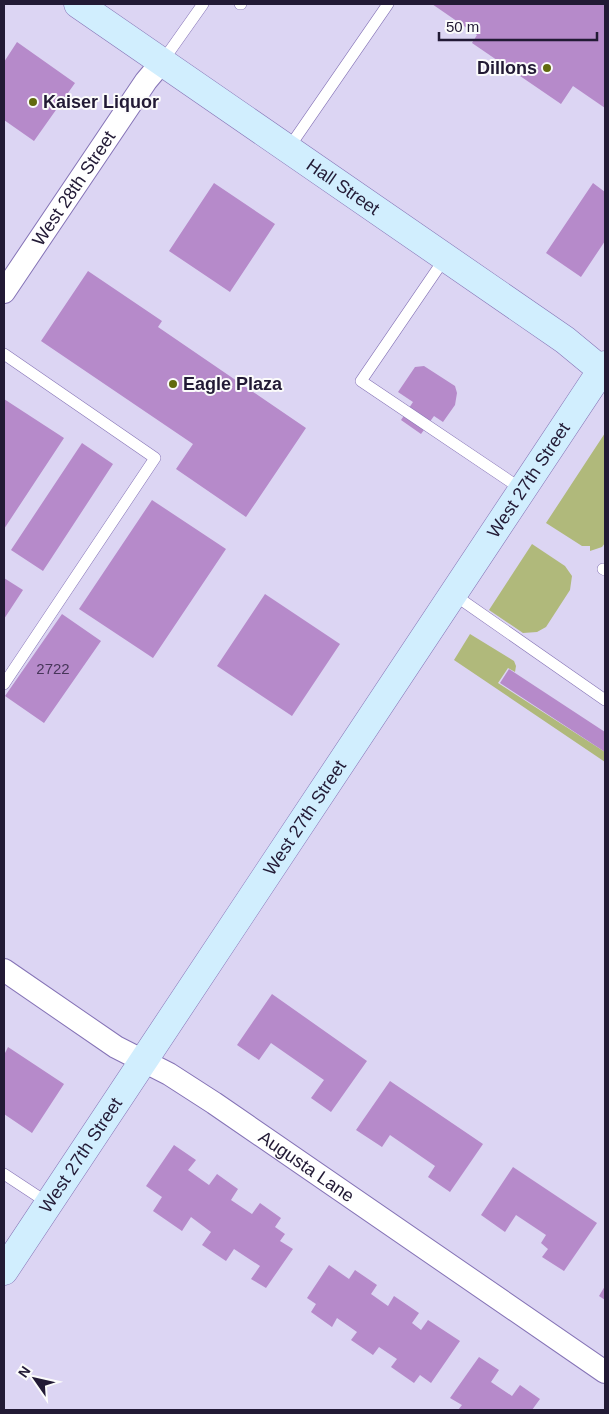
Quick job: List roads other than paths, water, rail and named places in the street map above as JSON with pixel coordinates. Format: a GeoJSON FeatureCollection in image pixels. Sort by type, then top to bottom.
{"type":"FeatureCollection","features":[{"type":"Feature","properties":{"kind":"main road","name":"Hall Street"},"geometry":{"type":"LineString","coordinates":[[78,4],[604,369]]}},
{"type":"Feature","properties":{"kind":"main road","name":"West 27th Street"},"geometry":{"type":"LineString","coordinates":[[4,1270],[604,369]]}},
{"type":"Feature","properties":{"kind":"street","name":"West 28th Street"},"geometry":{"type":"LineString","coordinates":[[4,292],[146,82],[162,62]]}},
{"type":"Feature","properties":{"kind":"street","name":"Augusta Lane"},"geometry":{"type":"LineString","coordinates":[[4,970],[116,1047],[143,1060],[217,1105],[605,1372]]}},
{"type":"Feature","properties":{"kind":"lane"},"geometry":{"type":"LineString","coordinates":[[162,62],[203,4]]}},
{"type":"Feature","properties":{"kind":"lane"},"geometry":{"type":"LineString","coordinates":[[288,149],[388,4]]}},
{"type":"Feature","properties":{"kind":"lane"},"geometry":{"type":"LineString","coordinates":[[445,258],[361,381],[523,490]]}},
{"type":"Feature","properties":{"kind":"lane"},"geometry":{"type":"LineString","coordinates":[[4,354],[155,458],[4,684]]}},
{"type":"Feature","properties":{"kind":"lane"},"geometry":{"type":"LineString","coordinates":[[453,594],[605,700]]}},
{"type":"Feature","properties":{"kind":"lane"},"geometry":{"type":"LineString","coordinates":[[4,1174],[48,1203]]}},
{"type":"Feature","properties":{"kind":"place","name":"Dillons"},"geometry":{"type":"Point","coordinates":[547,68]}},
{"type":"Feature","properties":{"kind":"place","name":"Kaiser Liquor"},"geometry":{"type":"Point","coordinates":[33,102]}},
{"type":"Feature","properties":{"kind":"place","name":"Eagle Plaza"},"geometry":{"type":"Point","coordinates":[173,384]}}]}
